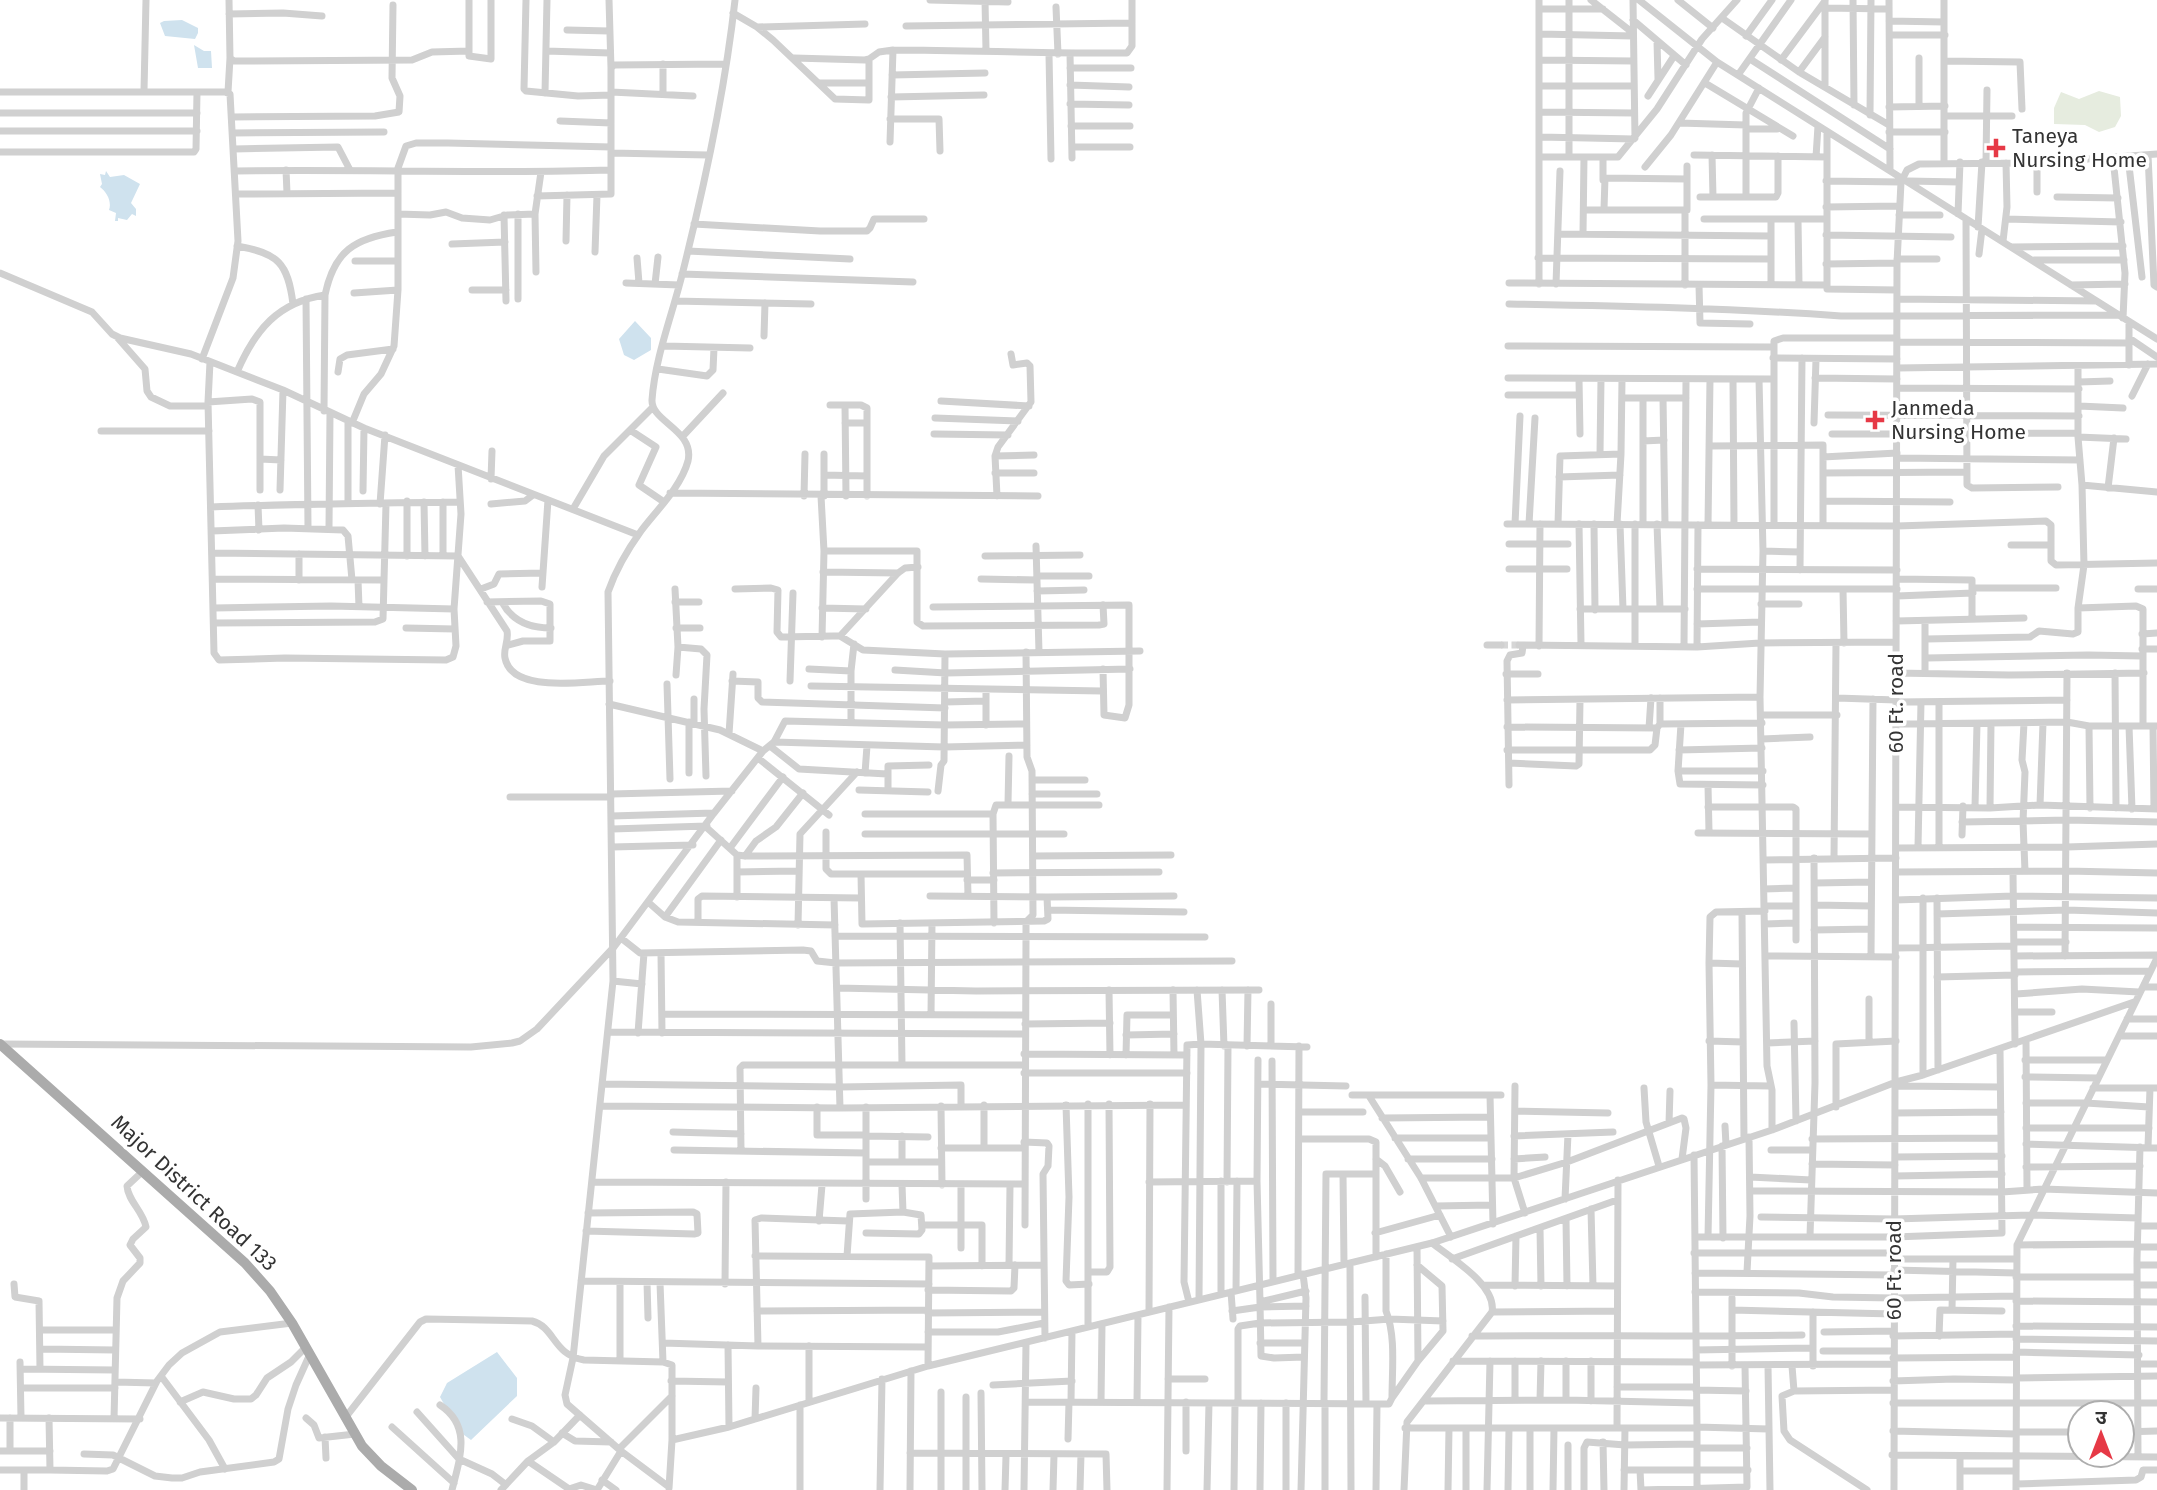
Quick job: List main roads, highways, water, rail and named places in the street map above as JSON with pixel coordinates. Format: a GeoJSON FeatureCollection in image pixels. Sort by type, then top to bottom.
{"type":"FeatureCollection","features":[{"type":"Feature","properties":{"kind":"main road","name":"Major District Road 133"},"geometry":{"type":"LineString","coordinates":[[0,1044],[245,1263],[270,1291],[292,1322],[345,1418],[371,1457],[412,1490]]}},
{"type":"Feature","properties":{"kind":"water"},"geometry":{"type":"Polygon","coordinates":[[[182,20],[198,28],[195,39],[165,36],[160,23],[182,20]]]}},
{"type":"Feature","properties":{"kind":"water"},"geometry":{"type":"Polygon","coordinates":[[[194,45],[204,51],[211,51],[212,68],[198,68],[194,45]]]}},
{"type":"Feature","properties":{"kind":"water"},"geometry":{"type":"Polygon","coordinates":[[[106,171],[110,177],[124,175],[140,184],[131,203],[136,209],[136,216],[132,214],[127,220],[118,218],[118,221],[115,221],[116,213],[109,210],[108,197],[100,187],[100,174],[105,175],[106,171]]]}},
{"type":"Feature","properties":{"kind":"water"},"geometry":{"type":"Polygon","coordinates":[[[635,321],[651,338],[651,350],[634,360],[624,355],[619,339],[635,321]]]}},
{"type":"Feature","properties":{"kind":"water"},"geometry":{"type":"Polygon","coordinates":[[[497,1352],[517,1378],[517,1396],[471,1440],[460,1432],[440,1397],[447,1383],[497,1352]]]}},
{"type":"Feature","properties":{"kind":"tunnel"},"geometry":{"type":"LineString","coordinates":[[1501,645],[1519,645]]}},
{"type":"Feature","properties":{"kind":"place","name":"Taneya Nursing Home"},"geometry":{"type":"Point","coordinates":[1996,148]}},
{"type":"Feature","properties":{"kind":"place","name":"Janmeda Nursing Home"},"geometry":{"type":"Point","coordinates":[1875,420]}}]}
